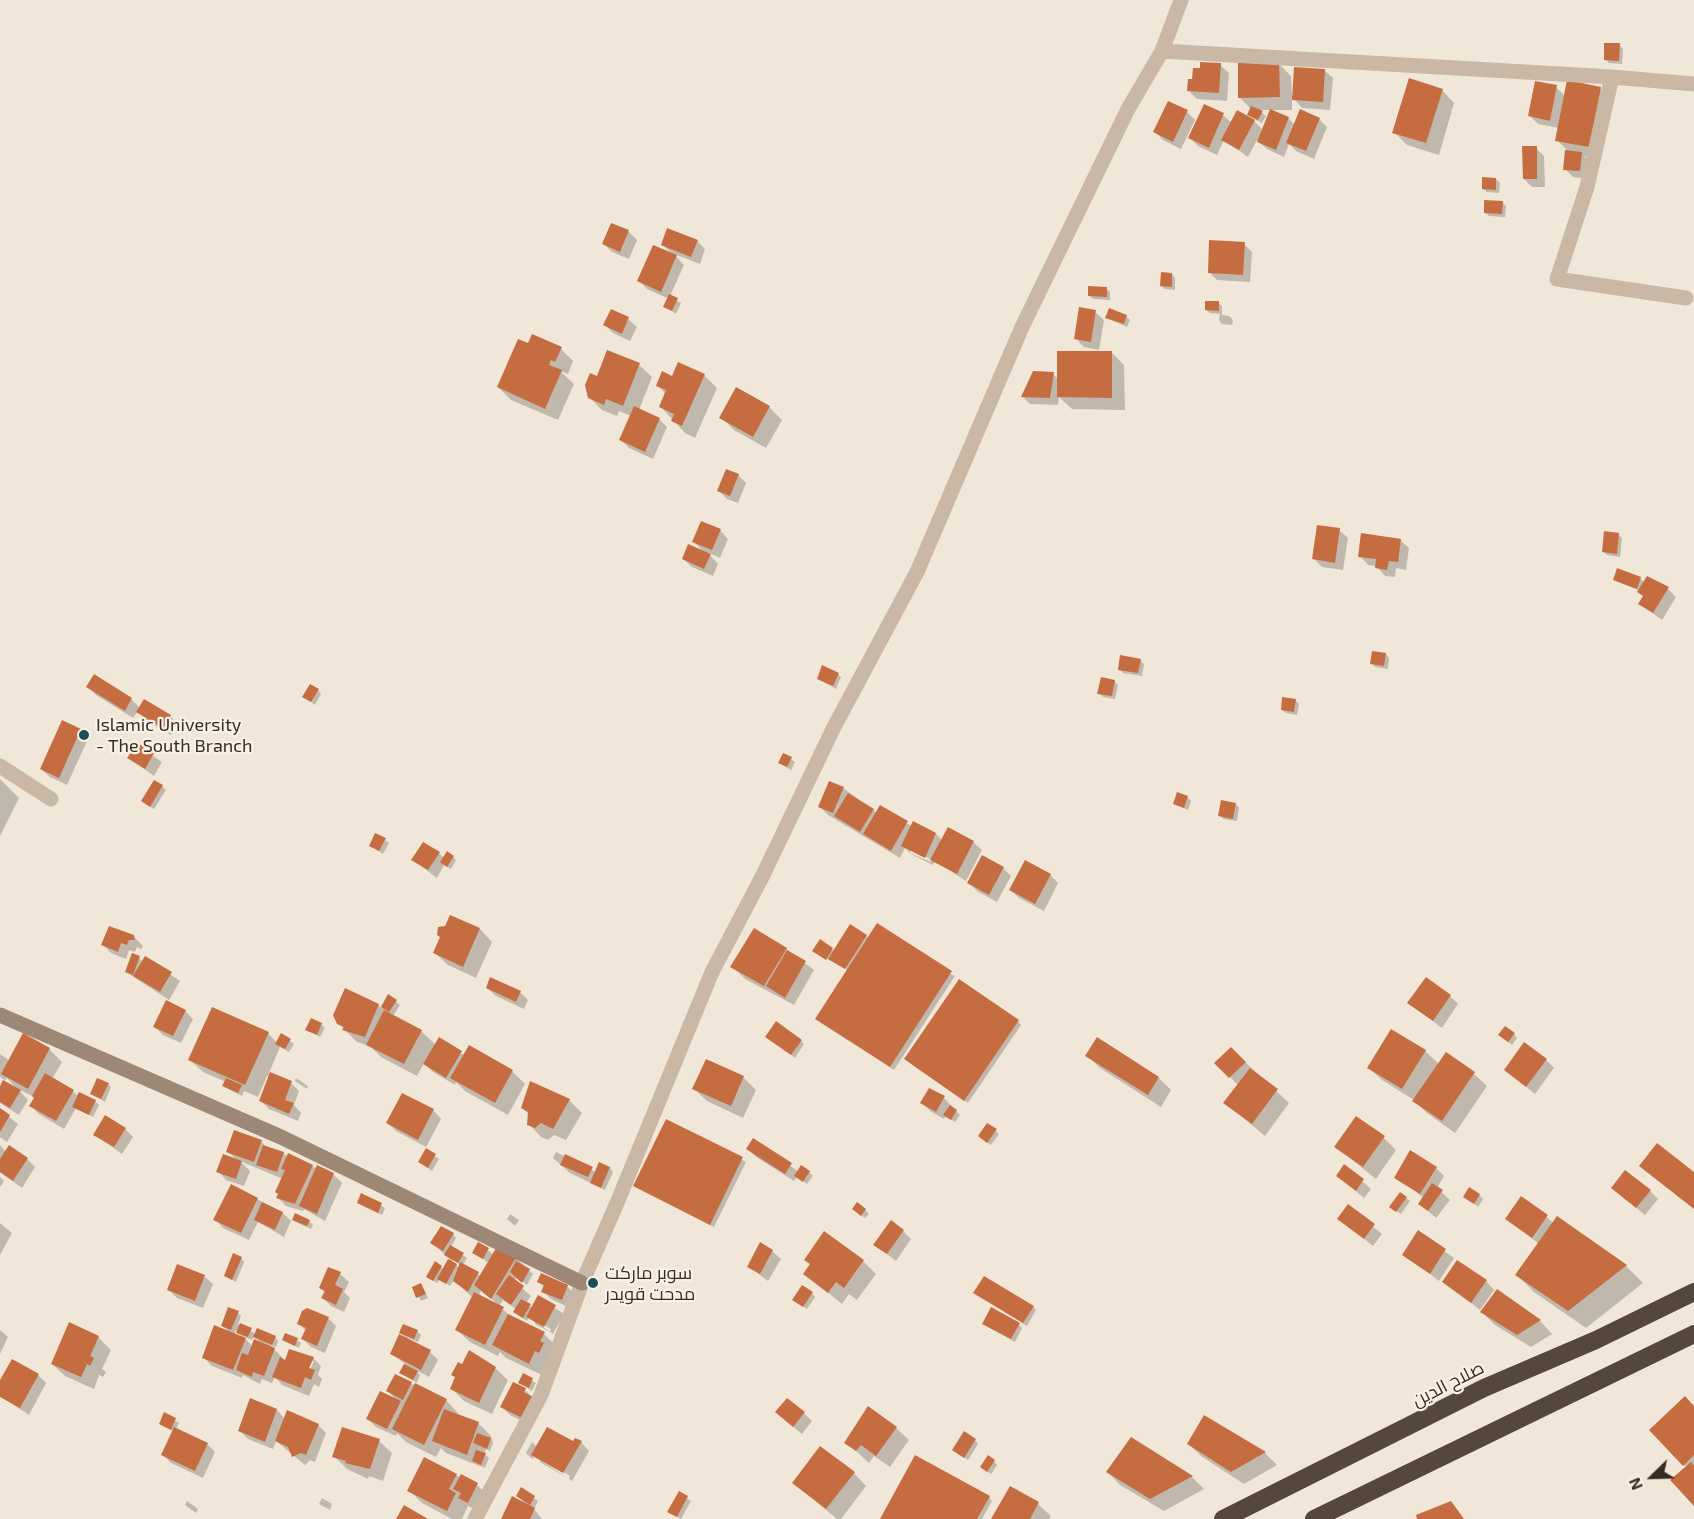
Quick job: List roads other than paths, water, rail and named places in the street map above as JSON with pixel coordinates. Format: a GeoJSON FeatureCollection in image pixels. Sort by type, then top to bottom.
{"type":"FeatureCollection","features":[{"type":"Feature","properties":{"kind":"highway","name":"صلاح الدين"},"geometry":{"type":"LineString","coordinates":[[1223,1519],[1484,1388],[1596,1340],[1694,1292]]}},
{"type":"Feature","properties":{"kind":"highway"},"geometry":{"type":"LineString","coordinates":[[1314,1519],[1694,1334]]}},
{"type":"Feature","properties":{"kind":"street"},"geometry":{"type":"LineString","coordinates":[[475,1519],[541,1395],[582,1283],[711,972],[762,877],[834,727],[916,572],[1022,327],[1128,109],[1162,51],[1181,0]]}},
{"type":"Feature","properties":{"kind":"street"},"geometry":{"type":"LineString","coordinates":[[1162,51],[1612,77],[1694,84]]}},
{"type":"Feature","properties":{"kind":"street"},"geometry":{"type":"LineString","coordinates":[[1612,77],[1587,187],[1557,279],[1686,298]]}},
{"type":"Feature","properties":{"kind":"street"},"geometry":{"type":"LineString","coordinates":[[0,766],[51,799]]}},
{"type":"Feature","properties":{"kind":"street"},"geometry":{"type":"LineString","coordinates":[[0,1015],[281,1137],[582,1283]]}},
{"type":"Feature","properties":{"kind":"place","name":"Islamic University - The South Branch"},"geometry":{"type":"Point","coordinates":[84,735]}},
{"type":"Feature","properties":{"kind":"place","name":"سوبر ماركت مدحت قويدر"},"geometry":{"type":"Point","coordinates":[593,1283]}}]}
